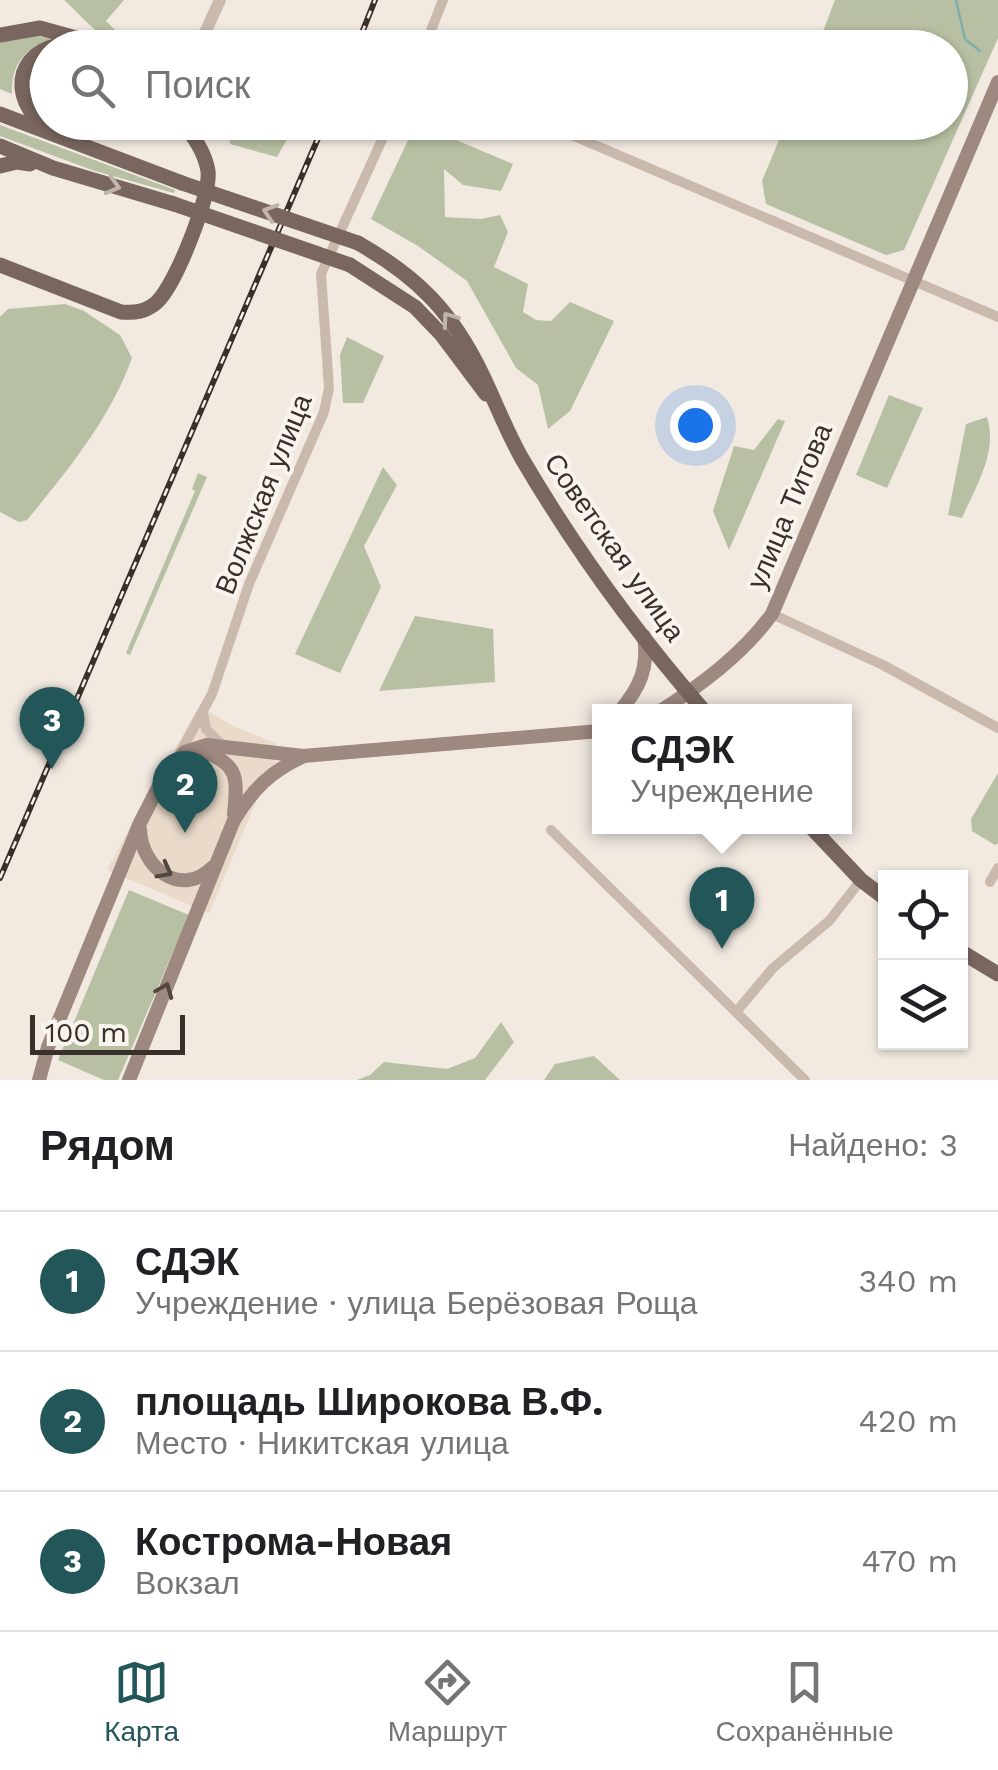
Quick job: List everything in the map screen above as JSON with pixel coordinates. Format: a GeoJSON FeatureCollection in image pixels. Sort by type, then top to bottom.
{"type":"FeatureCollection","features":[{"type":"Feature","properties":{"kind":"main road"},"geometry":{"type":"LineString","coordinates":[[0,35],[50,30]]}},
{"type":"Feature","properties":{"kind":"main road"},"geometry":{"type":"LineString","coordinates":[[30,57],[19,74],[20,97],[30,116]]}},
{"type":"Feature","properties":{"kind":"main road","name":"улица Титова"},"geometry":{"type":"LineString","coordinates":[[672,704],[748,642],[772,614],[998,82]]}},
{"type":"Feature","properties":{"kind":"main road"},"geometry":{"type":"LineString","coordinates":[[0,114],[30,125]]}},
{"type":"Feature","properties":{"kind":"main road"},"geometry":{"type":"LineString","coordinates":[[71,140],[358,243],[393,262],[430,293],[455,325],[495,405]]}},
{"type":"Feature","properties":{"kind":"main road"},"geometry":{"type":"LineString","coordinates":[[0,265],[121,312],[140,313],[155,304],[179,270],[207,188],[206,164],[194,140]]}},
{"type":"Feature","properties":{"kind":"main road"},"geometry":{"type":"LineString","coordinates":[[0,146],[52,168],[174,204],[350,265],[414,307],[441,334],[495,405]]}},
{"type":"Feature","properties":{"kind":"main road"},"geometry":{"type":"LineString","coordinates":[[0,166],[17,162],[52,168]]}},
{"type":"Feature","properties":{"kind":"main road","name":"Советская улица"},"geometry":{"type":"LineString","coordinates":[[495,405],[521,457],[572,536],[698,704]]}},
{"type":"Feature","properties":{"kind":"main road"},"geometry":{"type":"LineString","coordinates":[[626,704],[644,674],[644,635]]}},
{"type":"Feature","properties":{"kind":"main road"},"geometry":{"type":"LineString","coordinates":[[40,1080],[48,1047],[140,823],[164,774],[191,748],[208,745],[303,756],[592,732]]}},
{"type":"Feature","properties":{"kind":"main road"},"geometry":{"type":"LineString","coordinates":[[191,748],[217,757],[234,770],[234,820]]}},
{"type":"Feature","properties":{"kind":"main road"},"geometry":{"type":"LineString","coordinates":[[128,1080],[234,820],[266,776],[303,756]]}},
{"type":"Feature","properties":{"kind":"main road"},"geometry":{"type":"LineString","coordinates":[[140,823],[145,857],[169,877],[198,878],[216,864]]}},
{"type":"Feature","properties":{"kind":"main road"},"geometry":{"type":"LineString","coordinates":[[818,834],[878,893]]}},
{"type":"Feature","properties":{"kind":"main road"},"geometry":{"type":"LineString","coordinates":[[968,957],[998,974]]}},
{"type":"Feature","properties":{"kind":"street"},"geometry":{"type":"LineString","coordinates":[[206,30],[220,0]]}},
{"type":"Feature","properties":{"kind":"street"},"geometry":{"type":"LineString","coordinates":[[432,30],[444,0]]}},
{"type":"Feature","properties":{"kind":"street","name":"Волжская улица"},"geometry":{"type":"LineString","coordinates":[[176,760],[204,712],[249,584],[324,412],[329,388],[320,274],[382,140]]}},
{"type":"Feature","properties":{"kind":"street"},"geometry":{"type":"LineString","coordinates":[[583,140],[998,317]]}},
{"type":"Feature","properties":{"kind":"street"},"geometry":{"type":"LineString","coordinates":[[772,614],[883,665],[998,728]]}},
{"type":"Feature","properties":{"kind":"street"},"geometry":{"type":"LineString","coordinates":[[204,712],[206,729],[227,750],[234,770]]}},
{"type":"Feature","properties":{"kind":"street"},"geometry":{"type":"LineString","coordinates":[[551,830],[805,1080]]}},
{"type":"Feature","properties":{"kind":"street"},"geometry":{"type":"LineString","coordinates":[[990,882],[998,868]]}},
{"type":"Feature","properties":{"kind":"street"},"geometry":{"type":"LineString","coordinates":[[736,1012],[773,968],[830,921],[861,880]]}},
{"type":"Feature","properties":{"kind":"green space"},"geometry":{"type":"Polygon","coordinates":[[[64,0],[124,0],[106,21],[115,30],[96,30],[64,0]]]}},
{"type":"Feature","properties":{"kind":"green space"},"geometry":{"type":"Polygon","coordinates":[[[835,0],[998,0],[998,38],[968,106],[968,30],[824,30],[835,0]]]}},
{"type":"Feature","properties":{"kind":"green space"},"geometry":{"type":"Polygon","coordinates":[[[30,36],[30,50],[17,66],[12,94],[0,89],[0,40],[30,36]]]}},
{"type":"Feature","properties":{"kind":"green space"},"geometry":{"type":"Polygon","coordinates":[[[0,125],[30,136],[30,140],[40,140],[175,190],[174,193],[95,171],[0,136],[0,125]]]}},
{"type":"Feature","properties":{"kind":"green space"},"geometry":{"type":"Polygon","coordinates":[[[229,140],[286,140],[277,157],[230,144],[229,140]]]}},
{"type":"Feature","properties":{"kind":"green space"},"geometry":{"type":"Polygon","coordinates":[[[408,140],[456,140],[513,164],[501,191],[463,185],[444,169],[445,217],[481,219],[500,215],[508,232],[494,267],[528,284],[523,312],[536,320],[551,321],[570,302],[614,321],[570,411],[548,429],[538,385],[516,368],[467,281],[371,219],[408,140]]]}},
{"type":"Feature","properties":{"kind":"green space"},"geometry":{"type":"Polygon","coordinates":[[[779,140],[953,140],[904,250],[886,255],[766,204],[762,181],[779,140]]]}},
{"type":"Feature","properties":{"kind":"green space"},"geometry":{"type":"Polygon","coordinates":[[[65,304],[84,311],[120,335],[132,358],[87,443],[27,520],[19,522],[0,512],[0,317],[8,309],[65,304]]]}},
{"type":"Feature","properties":{"kind":"green space"},"geometry":{"type":"Polygon","coordinates":[[[347,337],[384,356],[363,403],[343,403],[340,355],[347,337]]]}},
{"type":"Feature","properties":{"kind":"green space"},"geometry":{"type":"Polygon","coordinates":[[[889,395],[923,408],[887,488],[856,475],[889,395]]]}},
{"type":"Feature","properties":{"kind":"green space"},"geometry":{"type":"Polygon","coordinates":[[[987,417],[990,443],[979,481],[962,518],[948,515],[966,424],[987,417]]]}},
{"type":"Feature","properties":{"kind":"green space"},"geometry":{"type":"Polygon","coordinates":[[[778,419],[785,421],[729,550],[713,511],[734,446],[754,450],[778,419]]]}},
{"type":"Feature","properties":{"kind":"green space"},"geometry":{"type":"Polygon","coordinates":[[[383,467],[397,485],[364,546],[381,587],[340,673],[295,654],[383,467]]]}},
{"type":"Feature","properties":{"kind":"green space"},"geometry":{"type":"Polygon","coordinates":[[[198,473],[207,477],[130,655],[126,653],[195,491],[192,489],[198,473]]]}},
{"type":"Feature","properties":{"kind":"green space"},"geometry":{"type":"Polygon","coordinates":[[[415,616],[493,629],[495,682],[379,691],[415,616]]]}},
{"type":"Feature","properties":{"kind":"green space"},"geometry":{"type":"Polygon","coordinates":[[[998,773],[995,845],[972,831],[971,819],[998,773]]]}},
{"type":"Feature","properties":{"kind":"green space"},"geometry":{"type":"Polygon","coordinates":[[[129,890],[189,915],[118,1080],[104,1080],[58,1060],[129,890]]]}},
{"type":"Feature","properties":{"kind":"green space"},"geometry":{"type":"Polygon","coordinates":[[[501,1022],[514,1042],[485,1080],[357,1080],[370,1075],[384,1062],[447,1069],[475,1058],[501,1022]]]}},
{"type":"Feature","properties":{"kind":"green space"},"geometry":{"type":"Polygon","coordinates":[[[594,1056],[620,1080],[544,1080],[555,1064],[594,1056]]]}},
{"type":"Feature","properties":{"kind":"shaded area"},"geometry":{"type":"Polygon","coordinates":[[[199,706],[235,727],[275,743],[277,779],[259,795],[209,913],[107,870],[163,764],[199,706]]]}},
{"type":"Feature","properties":{"kind":"waterway"},"geometry":{"type":"LineString","coordinates":[[956,0],[963,30]]}},
{"type":"Feature","properties":{"kind":"waterway"},"geometry":{"type":"LineString","coordinates":[[968,41],[980,51]]}},
{"type":"Feature","properties":{"kind":"railway"},"geometry":{"type":"LineString","coordinates":[[363,30],[375,0]]}},
{"type":"Feature","properties":{"kind":"railway"},"geometry":{"type":"LineString","coordinates":[[0,878],[317,140]]}},
{"type":"Feature","properties":{"kind":"place","name":"Кострома-Новая"},"geometry":{"type":"Point","coordinates":[52,769]}},
{"type":"Feature","properties":{"kind":"place","name":"площадь Широкова В.Ф."},"geometry":{"type":"Point","coordinates":[185,833]}},
{"type":"Feature","properties":{"kind":"place","name":"СДЭК"},"geometry":{"type":"Point","coordinates":[722,949]}}]}
